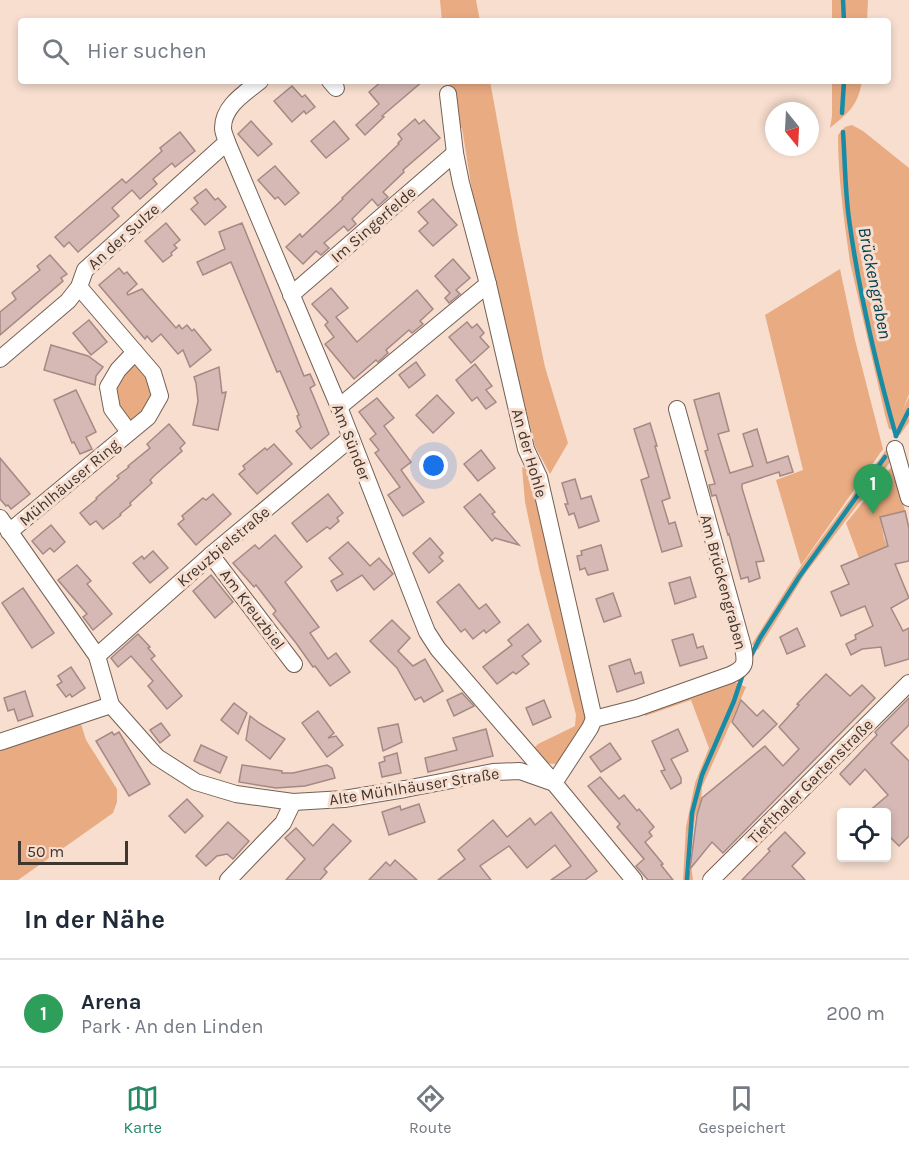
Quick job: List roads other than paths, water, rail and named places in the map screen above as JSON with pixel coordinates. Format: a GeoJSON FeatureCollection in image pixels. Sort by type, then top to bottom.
{"type":"FeatureCollection","features":[{"type":"Feature","properties":{"kind":"street","name":"Am Sünder"},"geometry":{"type":"LineString","coordinates":[[256,84],[234,102],[225,114],[223,129],[339,407],[415,604],[432,640],[444,657],[554,783]]}},
{"type":"Feature","properties":{"kind":"street","name":"An der Hohle"},"geometry":{"type":"LineString","coordinates":[[448,94],[461,183],[488,284],[526,449],[539,477],[594,719]]}},
{"type":"Feature","properties":{"kind":"street","name":"An der Sulze"},"geometry":{"type":"LineString","coordinates":[[0,359],[68,301],[79,287],[85,270],[227,142]]}},
{"type":"Feature","properties":{"kind":"street","name":"Im Singerfelde"},"geometry":{"type":"LineString","coordinates":[[291,295],[455,153]]}},
{"type":"Feature","properties":{"kind":"street"},"geometry":{"type":"LineString","coordinates":[[339,407],[488,284]]}},
{"type":"Feature","properties":{"kind":"street","name":"Mühlhäuser Ring"},"geometry":{"type":"LineString","coordinates":[[5,525],[148,417],[160,396],[153,373],[79,287]]}},
{"type":"Feature","properties":{"kind":"street","name":"Mühlhäuser Ring"},"geometry":{"type":"LineString","coordinates":[[129,432],[112,409],[108,387],[118,370],[135,352]]}},
{"type":"Feature","properties":{"kind":"street","name":"Am Brückengraben"},"geometry":{"type":"LineString","coordinates":[[594,719],[637,708],[730,675],[740,670],[746,660],[677,409]]}},
{"type":"Feature","properties":{"kind":"street","name":"Kreuzbielstraße"},"geometry":{"type":"LineString","coordinates":[[96,656],[211,555],[351,438]]}},
{"type":"Feature","properties":{"kind":"street"},"geometry":{"type":"LineString","coordinates":[[895,449],[909,498]]}},
{"type":"Feature","properties":{"kind":"street","name":"Alte Mühlhäuser Straße"},"geometry":{"type":"LineString","coordinates":[[5,525],[96,656],[111,705],[158,757],[196,782],[236,794],[293,802],[344,800],[493,772],[520,771],[554,783]]}},
{"type":"Feature","properties":{"kind":"street","name":"Am Kreuzbiel"},"geometry":{"type":"LineString","coordinates":[[211,555],[294,664]]}},
{"type":"Feature","properties":{"kind":"street","name":"Tiefthaler Gartenstraße"},"geometry":{"type":"LineString","coordinates":[[711,880],[909,683]]}},
{"type":"Feature","properties":{"kind":"street"},"geometry":{"type":"LineString","coordinates":[[0,742],[111,705]]}},
{"type":"Feature","properties":{"kind":"street"},"geometry":{"type":"LineString","coordinates":[[594,719],[590,729],[554,783],[634,880]]}},
{"type":"Feature","properties":{"kind":"street"},"geometry":{"type":"LineString","coordinates":[[228,880],[283,823],[293,802]]}},
{"type":"Feature","properties":{"kind":"waterway","name":"Brückengraben"},"geometry":{"type":"LineString","coordinates":[[843,0],[844,18]]}},
{"type":"Feature","properties":{"kind":"waterway","name":"Brückengraben"},"geometry":{"type":"LineString","coordinates":[[842,113],[844,84]]}},
{"type":"Feature","properties":{"kind":"waterway","name":"Brückengraben"},"geometry":{"type":"LineString","coordinates":[[843,132],[853,247],[875,356],[896,436]]}},
{"type":"Feature","properties":{"kind":"waterway"},"geometry":{"type":"LineString","coordinates":[[896,436],[909,410]]}},
{"type":"Feature","properties":{"kind":"waterway","name":"Brückengraben"},"geometry":{"type":"LineString","coordinates":[[750,658],[799,577],[885,457]]}},
{"type":"Feature","properties":{"kind":"waterway","name":"Brückengraben"},"geometry":{"type":"LineString","coordinates":[[687,880],[692,813],[702,775],[734,701],[743,674]]}},
{"type":"Feature","properties":{"kind":"place","name":"Arena"},"geometry":{"type":"Point","coordinates":[873,514]}}]}
